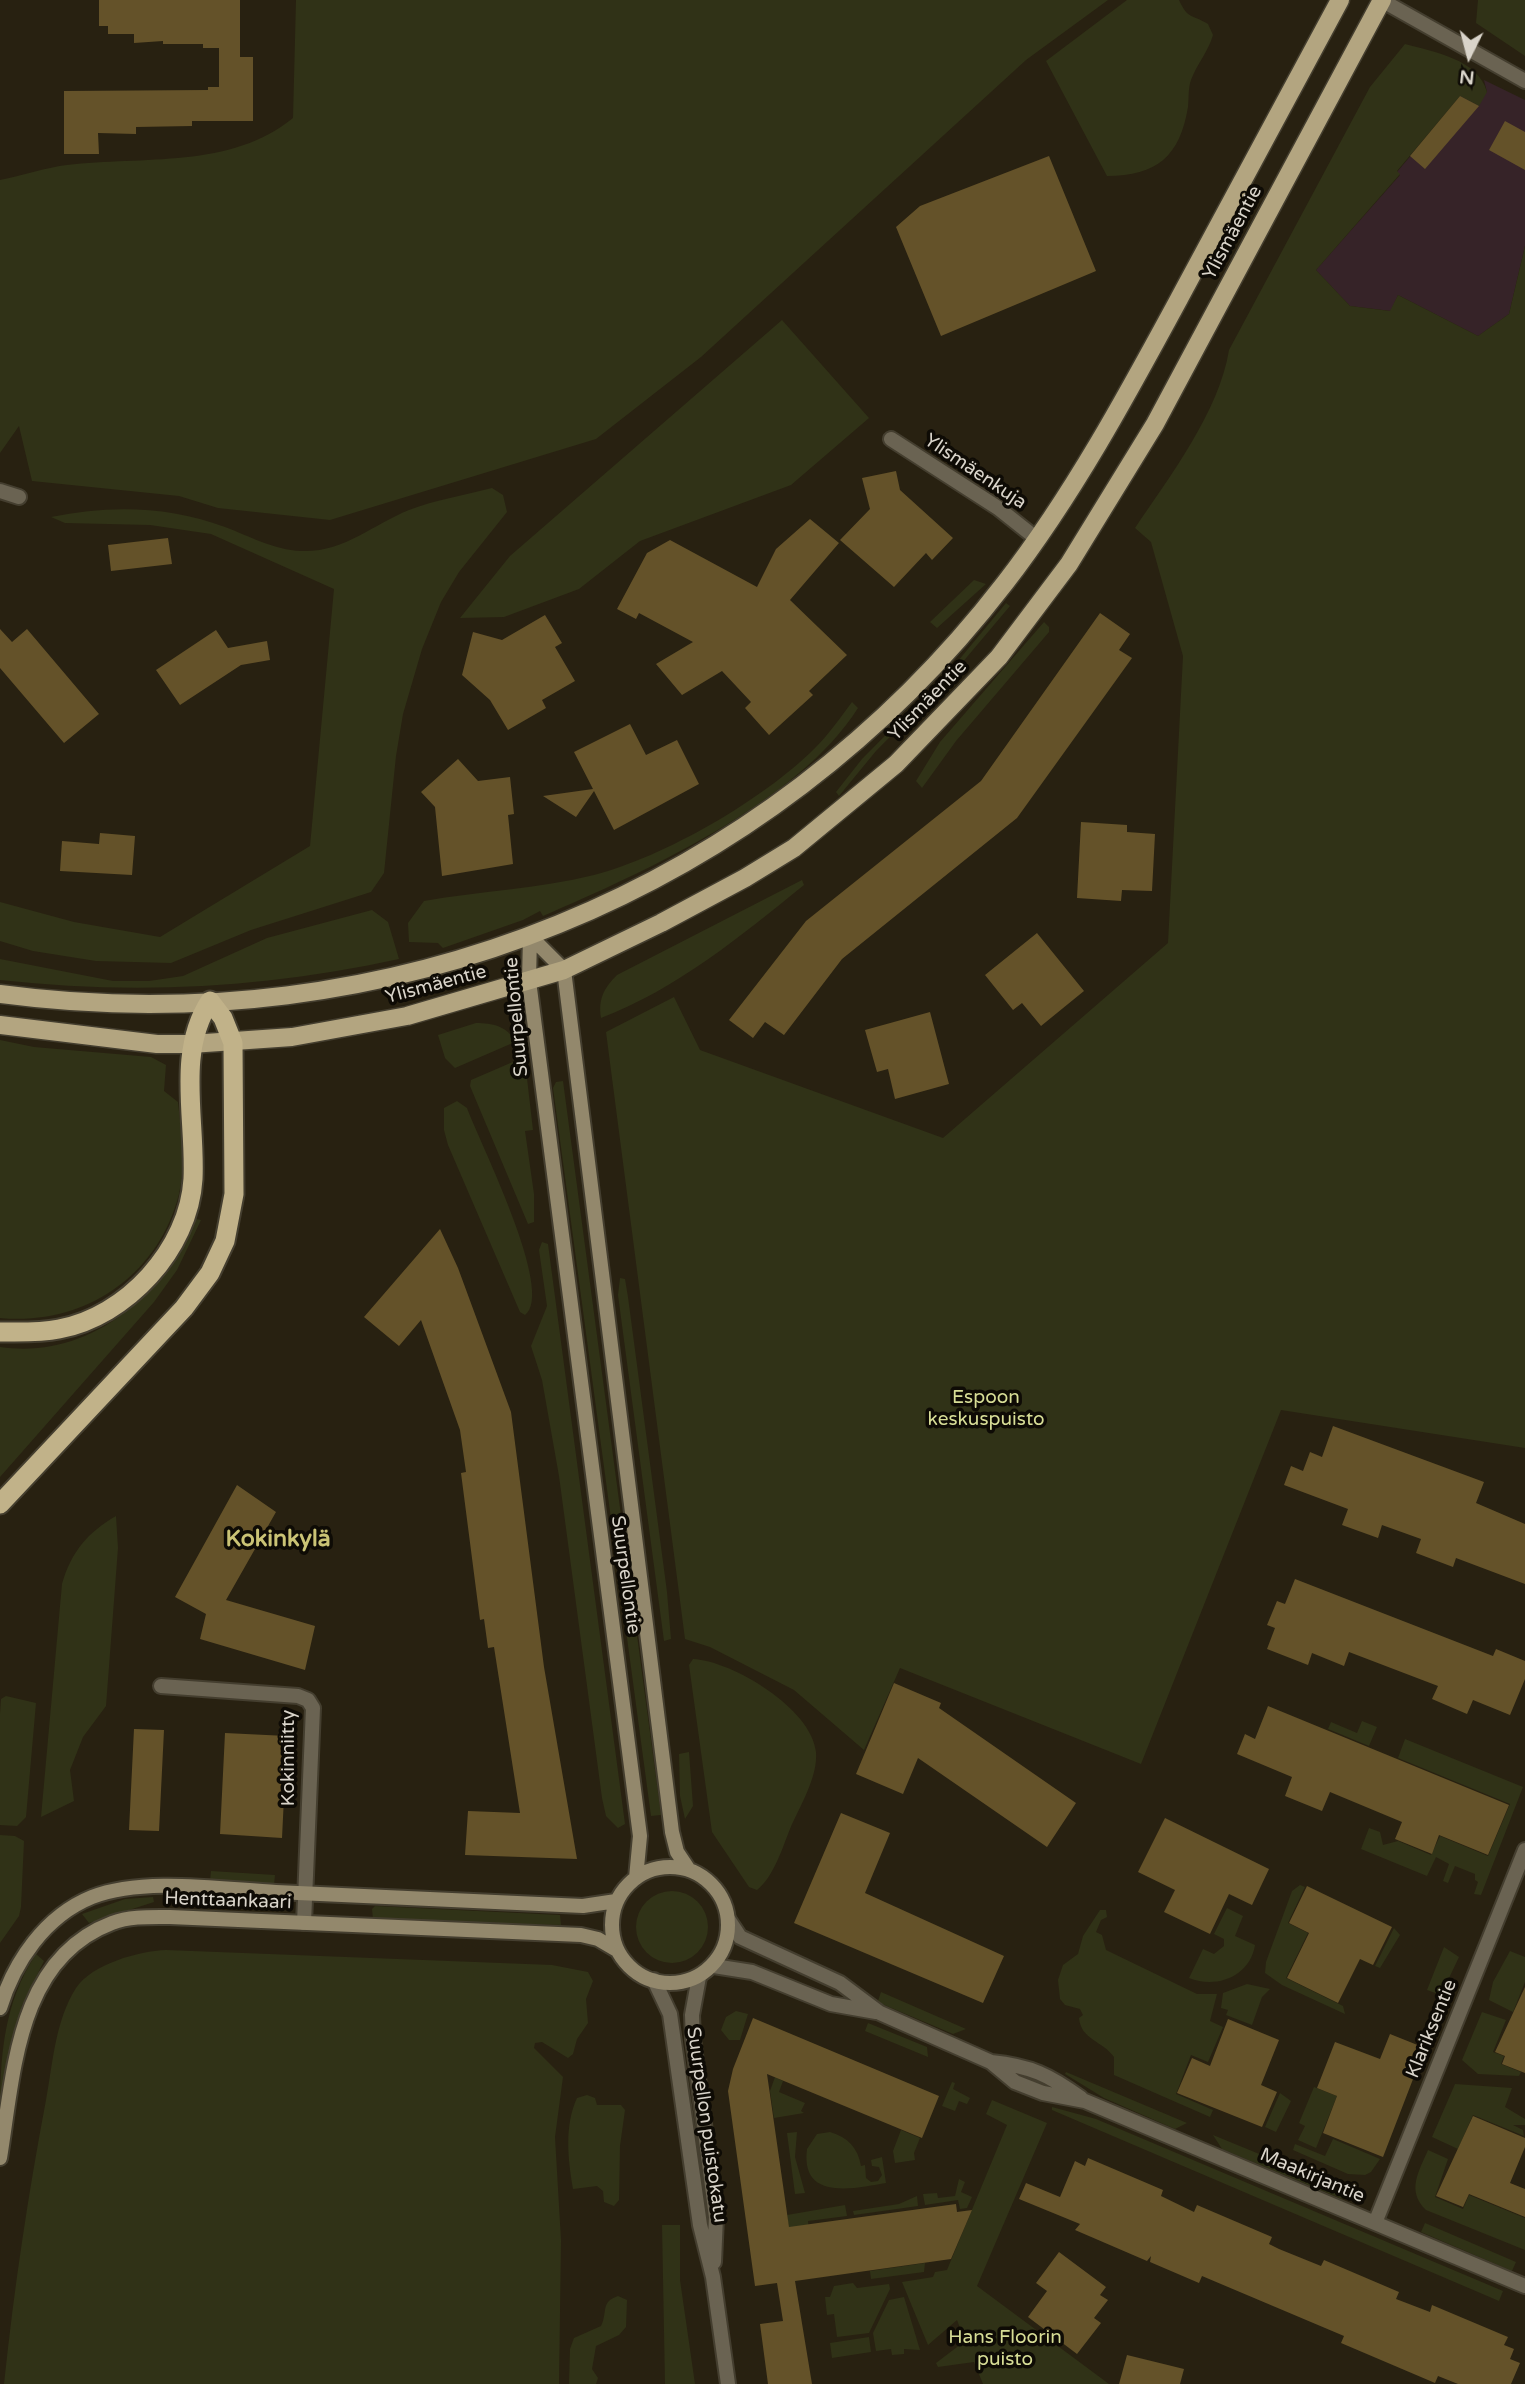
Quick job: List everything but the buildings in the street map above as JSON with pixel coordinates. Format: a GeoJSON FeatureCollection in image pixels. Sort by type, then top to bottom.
{"type":"FeatureCollection","features":[{"type":"Feature","properties":{"kind":"highway"},"geometry":{"type":"LineString","coordinates":[[0,1332],[60,1329],[88,1320],[114,1307],[139,1287],[172,1244],[184,1217],[193,1183],[191,1044],[199,1018],[210,1001],[223,1018],[233,1043],[234,1194],[225,1241],[210,1273],[184,1308],[5,1497]]}},
{"type":"Feature","properties":{"kind":"main road","name":"Ylismäentie"},"geometry":{"type":"LineString","coordinates":[[0,993],[66,1000],[210,1001],[328,990],[454,961],[530,936],[672,872],[730,838],[794,794],[848,751],[898,704],[1004,584],[1037,538],[1123,402],[1340,0]]}},
{"type":"Feature","properties":{"kind":"main road","name":"Ylismäentie"},"geometry":{"type":"LineString","coordinates":[[0,1026],[144,1043],[233,1043],[335,1030],[463,1002],[564,970],[661,923],[794,848],[897,764],[999,657],[1069,564],[1155,425],[1382,0]]}},
{"type":"Feature","properties":{"kind":"main road","name":"Suurpellontie"},"geometry":{"type":"LineString","coordinates":[[530,936],[564,970],[672,1832],[677,1852],[689,1870]]}},
{"type":"Feature","properties":{"kind":"main road","name":"Suurpellontie"},"geometry":{"type":"LineString","coordinates":[[530,936],[529,981],[640,1836],[636,1878]]}},
{"type":"Feature","properties":{"kind":"main road"},"geometry":{"type":"LineString","coordinates":[[669,1867],[689,1870],[715,1889],[728,1919],[727,1939],[714,1966],[699,1977],[679,1982],[654,1980],[638,1974],[615,1949],[611,1932],[616,1901],[636,1878],[652,1870],[669,1867]]}},
{"type":"Feature","properties":{"kind":"main road","name":"Henttaankaari"},"geometry":{"type":"LineString","coordinates":[[0,2008],[8,1983],[36,1939],[69,1910],[91,1898],[135,1888],[182,1887],[583,1906],[616,1901]]}},
{"type":"Feature","properties":{"kind":"main road","name":"Henttaankaari"},"geometry":{"type":"LineString","coordinates":[[0,2158],[21,2036],[31,2003],[48,1972],[64,1953],[85,1936],[114,1922],[139,1918],[581,1935],[598,1939],[615,1949]]}},
{"type":"Feature","properties":{"kind":"street"},"geometry":{"type":"LineString","coordinates":[[1382,0],[1525,82]]}},
{"type":"Feature","properties":{"kind":"street","name":"Ylismäenkuja"},"geometry":{"type":"LineString","coordinates":[[891,439],[998,508],[1037,538]]}},
{"type":"Feature","properties":{"kind":"street"},"geometry":{"type":"LineString","coordinates":[[0,491],[19,497]]}},
{"type":"Feature","properties":{"kind":"street","name":"Kokinniitty"},"geometry":{"type":"LineString","coordinates":[[160,1686],[298,1696],[308,1700],[313,1708],[304,1923]]}},
{"type":"Feature","properties":{"kind":"street","name":"Klariksentie"},"geometry":{"type":"LineString","coordinates":[[1375,2223],[1525,1850]]}},
{"type":"Feature","properties":{"kind":"street","name":"Maakirjantie"},"geometry":{"type":"LineString","coordinates":[[728,1919],[740,1937],[840,1983],[880,2013],[991,2062],[1022,2065],[1050,2076],[1085,2101],[1525,2286]]}},
{"type":"Feature","properties":{"kind":"street","name":"Maakirjantie"},"geometry":{"type":"LineString","coordinates":[[714,1966],[752,1972],[831,2004],[880,2013]]}},
{"type":"Feature","properties":{"kind":"street","name":"Suurpellon puistokatu"},"geometry":{"type":"LineString","coordinates":[[699,1977],[692,2015],[693,2039],[716,2217],[713,2277]]}},
{"type":"Feature","properties":{"kind":"street","name":"Suurpellon puistokatu"},"geometry":{"type":"LineString","coordinates":[[654,1980],[670,2014],[700,2225],[713,2277],[728,2384]]}},
{"type":"Feature","properties":{"kind":"shaded area"},"geometry":{"type":"Polygon","coordinates":[[[1484,80],[1525,100],[1525,246],[1509,314],[1478,336],[1398,295],[1391,311],[1350,306],[1316,270],[1400,175],[1397,172],[1461,96],[1487,92],[1484,80]]]}},
{"type":"Feature","properties":{"kind":"green space"},"geometry":{"type":"Polygon","coordinates":[[[296,0],[1108,0],[1026,60],[701,357],[596,439],[330,520],[218,508],[179,496],[32,481],[19,426],[0,453],[0,180],[67,165],[156,160],[214,153],[242,146],[269,134],[293,118],[296,0]]]}},
{"type":"Feature","properties":{"kind":"green space"},"geometry":{"type":"Polygon","coordinates":[[[1127,0],[1179,0],[1188,14],[1208,24],[1213,35],[1191,80],[1184,124],[1172,150],[1163,160],[1140,172],[1107,176],[1046,61],[1127,0]]]}},
{"type":"Feature","properties":{"kind":"green space"},"geometry":{"type":"Polygon","coordinates":[[[1478,0],[1525,0],[1525,56],[1476,23],[1478,0]]]}},
{"type":"Feature","properties":{"kind":"green space","name":"Espoon keskuspuisto"},"geometry":{"type":"Polygon","coordinates":[[[1405,44],[1465,64],[1482,81],[1487,92],[1479,106],[1460,96],[1397,171],[1400,174],[1316,270],[1350,306],[1390,311],[1398,295],[1478,336],[1509,314],[1525,246],[1525,1448],[1281,1410],[1141,1764],[900,1668],[864,1750],[794,1690],[710,1647],[685,1639],[606,1032],[674,997],[700,1050],[943,1138],[1168,943],[1183,656],[1151,542],[1135,528],[1204,420],[1224,373],[1229,350],[1370,87],[1405,44]]]}},
{"type":"Feature","properties":{"kind":"green space"},"geometry":{"type":"Polygon","coordinates":[[[782,320],[869,418],[791,485],[640,541],[579,589],[504,617],[460,618],[510,556],[782,320]]]}},
{"type":"Feature","properties":{"kind":"green space"},"geometry":{"type":"Polygon","coordinates":[[[492,488],[503,495],[507,512],[459,572],[441,602],[422,649],[403,714],[384,873],[371,892],[251,930],[171,963],[96,961],[33,951],[0,941],[0,902],[74,922],[160,937],[310,846],[334,589],[211,534],[150,525],[65,523],[51,517],[117,509],[160,511],[204,520],[262,542],[301,551],[330,548],[419,506],[492,488]]]}},
{"type":"Feature","properties":{"kind":"green space"},"geometry":{"type":"Polygon","coordinates":[[[974,580],[986,584],[937,628],[930,622],[974,580]]]}},
{"type":"Feature","properties":{"kind":"green space"},"geometry":{"type":"Polygon","coordinates":[[[1006,603],[1010,606],[956,670],[876,751],[839,796],[836,792],[862,759],[953,667],[1006,603]]]}},
{"type":"Feature","properties":{"kind":"green space"},"geometry":{"type":"Polygon","coordinates":[[[1044,622],[1049,627],[1049,632],[956,741],[922,788],[916,781],[940,742],[1044,622]]]}},
{"type":"Feature","properties":{"kind":"green space"},"geometry":{"type":"Polygon","coordinates":[[[852,702],[858,708],[832,742],[798,774],[759,804],[671,856],[543,916],[540,911],[523,920],[443,948],[438,943],[409,942],[408,923],[424,901],[552,884],[594,875],[621,867],[681,841],[741,806],[793,768],[820,743],[852,702]]]}},
{"type":"Feature","properties":{"kind":"green space"},"geometry":{"type":"Polygon","coordinates":[[[802,880],[804,885],[707,960],[656,992],[601,1018],[603,994],[617,975],[802,880]]]}},
{"type":"Feature","properties":{"kind":"green space"},"geometry":{"type":"Polygon","coordinates":[[[372,910],[388,922],[399,959],[300,977],[200,986],[100,987],[0,980],[0,959],[113,981],[149,981],[183,976],[267,938],[372,910]]]}},
{"type":"Feature","properties":{"kind":"green space"},"geometry":{"type":"Polygon","coordinates":[[[476,1023],[499,1026],[508,1032],[515,1042],[455,1068],[445,1058],[438,1035],[476,1023]]]}},
{"type":"Feature","properties":{"kind":"green space"},"geometry":{"type":"Polygon","coordinates":[[[0,1040],[34,1047],[151,1057],[166,1065],[164,1091],[178,1102],[182,1148],[179,1194],[169,1223],[154,1250],[135,1272],[113,1290],[88,1304],[60,1314],[0,1318],[0,1040]]]}},
{"type":"Feature","properties":{"kind":"green space"},"geometry":{"type":"Polygon","coordinates":[[[522,1058],[525,1061],[533,1130],[525,1131],[534,1194],[534,1222],[528,1224],[470,1086],[471,1080],[522,1058]]]}},
{"type":"Feature","properties":{"kind":"green space"},"geometry":{"type":"Polygon","coordinates":[[[563,1081],[661,1815],[651,1816],[553,1088],[556,1082],[563,1081]]]}},
{"type":"Feature","properties":{"kind":"green space"},"geometry":{"type":"Polygon","coordinates":[[[457,1101],[467,1108],[499,1182],[523,1249],[531,1278],[532,1301],[525,1315],[520,1312],[448,1145],[444,1130],[444,1108],[457,1101]]]}},
{"type":"Feature","properties":{"kind":"green space"},"geometry":{"type":"Polygon","coordinates":[[[196,1219],[201,1220],[177,1270],[154,1302],[0,1477],[0,1347],[33,1348],[64,1343],[92,1333],[119,1317],[143,1297],[164,1273],[182,1247],[196,1219]]]}},
{"type":"Feature","properties":{"kind":"green space"},"geometry":{"type":"Polygon","coordinates":[[[542,1242],[548,1244],[625,1824],[618,1828],[606,1816],[602,1798],[559,1476],[542,1380],[531,1346],[547,1306],[539,1250],[542,1242]]]}},
{"type":"Feature","properties":{"kind":"green space"},"geometry":{"type":"Polygon","coordinates":[[[620,1278],[625,1279],[628,1297],[667,1592],[671,1639],[664,1641],[618,1295],[620,1278]]]}},
{"type":"Feature","properties":{"kind":"green space"},"geometry":{"type":"Polygon","coordinates":[[[116,1516],[118,1548],[106,1706],[83,1737],[70,1770],[74,1801],[41,1817],[62,1584],[70,1562],[82,1544],[116,1516]]]}},
{"type":"Feature","properties":{"kind":"green space"},"geometry":{"type":"Polygon","coordinates":[[[693,1659],[729,1668],[768,1690],[801,1720],[811,1736],[816,1752],[808,1791],[773,1870],[757,1890],[749,1887],[712,1832],[689,1665],[693,1659]]]}},
{"type":"Feature","properties":{"kind":"green space"},"geometry":{"type":"Polygon","coordinates":[[[6,1696],[36,1703],[26,1817],[17,1826],[0,1825],[0,1714],[1,1699],[6,1696]]]}},
{"type":"Feature","properties":{"kind":"green space"},"geometry":{"type":"Polygon","coordinates":[[[1362,1721],[1377,1727],[1369,1746],[1328,1729],[1331,1722],[1357,1733],[1362,1721]]]}},
{"type":"Feature","properties":{"kind":"green space"},"geometry":{"type":"Polygon","coordinates":[[[1405,1739],[1523,1787],[1481,1895],[1474,1894],[1478,1882],[1475,1880],[1475,1874],[1455,1866],[1448,1883],[1443,1881],[1449,1864],[1436,1857],[1427,1876],[1361,1849],[1369,1828],[1380,1832],[1383,1845],[1398,1841],[1431,1855],[1440,1836],[1488,1856],[1510,1804],[1398,1758],[1405,1739]]]}},
{"type":"Feature","properties":{"kind":"green space"},"geometry":{"type":"Polygon","coordinates":[[[689,1752],[693,1806],[685,1819],[680,1796],[679,1754],[689,1752]]]}},
{"type":"Feature","properties":{"kind":"green space"},"geometry":{"type":"Polygon","coordinates":[[[0,1835],[15,1836],[24,1841],[19,1916],[0,1943],[0,1835]]]}},
{"type":"Feature","properties":{"kind":"green space"},"geometry":{"type":"Polygon","coordinates":[[[211,1871],[275,1875],[274,1885],[210,1881],[211,1871]]]}},
{"type":"Feature","properties":{"kind":"green space"},"geometry":{"type":"Polygon","coordinates":[[[1300,1885],[1305,1887],[1288,1923],[1308,1933],[1286,1978],[1343,2006],[1345,2014],[1282,1985],[1265,1973],[1266,1962],[1292,1891],[1300,1885]]]}},
{"type":"Feature","properties":{"kind":"green space"},"geometry":{"type":"Polygon","coordinates":[[[679,1891],[698,1901],[706,1913],[706,1941],[698,1953],[686,1961],[665,1963],[646,1953],[638,1941],[636,1920],[646,1901],[658,1893],[679,1891]]]}},
{"type":"Feature","properties":{"kind":"green space"},"geometry":{"type":"Polygon","coordinates":[[[153,1897],[154,1902],[89,1923],[82,1914],[125,1899],[153,1897]]]}},
{"type":"Feature","properties":{"kind":"green space"},"geometry":{"type":"Polygon","coordinates":[[[375,1906],[560,1915],[561,1925],[373,1919],[372,1909],[375,1906]]]}},
{"type":"Feature","properties":{"kind":"green space"},"geometry":{"type":"Polygon","coordinates":[[[1227,1908],[1243,1916],[1235,1936],[1255,1945],[1252,1956],[1239,1972],[1230,1978],[1210,1982],[1189,1978],[1203,1949],[1214,1954],[1224,1946],[1224,1939],[1214,1934],[1227,1908]]]}},
{"type":"Feature","properties":{"kind":"green space"},"geometry":{"type":"Polygon","coordinates":[[[1100,1910],[1106,1910],[1107,1917],[1101,1920],[1096,1932],[1102,1935],[1106,1950],[1197,1994],[1217,1994],[1210,2021],[1223,2027],[1208,2062],[1191,2055],[1176,2094],[1213,2110],[1210,2117],[1114,2075],[1114,2057],[1084,2031],[1079,2018],[1083,2015],[1080,2009],[1065,2005],[1060,1999],[1058,1980],[1063,1965],[1078,1954],[1083,1936],[1100,1910]]]}},
{"type":"Feature","properties":{"kind":"green space"},"geometry":{"type":"Polygon","coordinates":[[[1394,1928],[1400,1935],[1380,1968],[1375,1966],[1394,1928]]]}},
{"type":"Feature","properties":{"kind":"green space"},"geometry":{"type":"Polygon","coordinates":[[[1444,1947],[1459,1957],[1441,1995],[1427,1990],[1444,1947]]]}},
{"type":"Feature","properties":{"kind":"green space"},"geometry":{"type":"Polygon","coordinates":[[[166,1950],[552,1965],[588,1972],[593,1981],[586,1999],[588,2023],[577,2039],[573,2054],[568,2058],[542,2042],[535,2043],[534,2048],[563,2077],[555,2137],[561,2240],[559,2384],[4,2384],[27,2206],[63,2014],[76,1988],[93,1972],[130,1956],[166,1950]]]}},
{"type":"Feature","properties":{"kind":"green space"},"geometry":{"type":"Polygon","coordinates":[[[1510,1951],[1525,1957],[1525,1982],[1513,2012],[1489,2000],[1493,1982],[1510,1951]]]}},
{"type":"Feature","properties":{"kind":"green space"},"geometry":{"type":"Polygon","coordinates":[[[36,1954],[44,1961],[22,2005],[0,2116],[3,2052],[10,2012],[16,1992],[36,1954]]]}},
{"type":"Feature","properties":{"kind":"green space"},"geometry":{"type":"Polygon","coordinates":[[[1247,1984],[1270,1989],[1262,1997],[1252,2025],[1226,2015],[1228,2010],[1221,2008],[1223,1993],[1247,1984]]]}},
{"type":"Feature","properties":{"kind":"green space"},"geometry":{"type":"Polygon","coordinates":[[[881,1992],[966,2029],[953,2034],[882,2004],[878,2001],[881,1992]]]}},
{"type":"Feature","properties":{"kind":"green space"},"geometry":{"type":"Polygon","coordinates":[[[736,2011],[748,2014],[740,2040],[729,2040],[721,2030],[726,2017],[736,2011]]]}},
{"type":"Feature","properties":{"kind":"green space"},"geometry":{"type":"Polygon","coordinates":[[[1482,2012],[1506,2020],[1493,2052],[1504,2056],[1501,2064],[1521,2072],[1519,2076],[1478,2074],[1462,2060],[1482,2012]]]}},
{"type":"Feature","properties":{"kind":"green space"},"geometry":{"type":"Polygon","coordinates":[[[868,2023],[927,2047],[928,2057],[865,2031],[868,2023]]]}},
{"type":"Feature","properties":{"kind":"green space"},"geometry":{"type":"Polygon","coordinates":[[[1066,2072],[1187,2123],[1175,2129],[1104,2098],[1065,2074],[1066,2072]]]}},
{"type":"Feature","properties":{"kind":"green space"},"geometry":{"type":"Polygon","coordinates":[[[775,2077],[783,2081],[779,2092],[805,2103],[801,2111],[804,2113],[774,2118],[770,2091],[775,2077]]]}},
{"type":"Feature","properties":{"kind":"green space"},"geometry":{"type":"Polygon","coordinates":[[[952,2082],[955,2083],[953,2089],[970,2098],[967,2104],[959,2101],[955,2111],[942,2106],[952,2082]]]}},
{"type":"Feature","properties":{"kind":"green space"},"geometry":{"type":"Polygon","coordinates":[[[1455,2084],[1512,2088],[1505,2107],[1525,2119],[1525,2125],[1513,2125],[1523,2130],[1524,2136],[1473,2115],[1458,2149],[1432,2137],[1455,2084]]]}},
{"type":"Feature","properties":{"kind":"green space"},"geometry":{"type":"Polygon","coordinates":[[[1314,2087],[1337,2096],[1316,2148],[1298,2140],[1305,2126],[1299,2123],[1314,2087]]]}},
{"type":"Feature","properties":{"kind":"green space"},"geometry":{"type":"Polygon","coordinates":[[[1280,2093],[1291,2101],[1276,2132],[1265,2127],[1280,2093]]]}},
{"type":"Feature","properties":{"kind":"green space"},"geometry":{"type":"Polygon","coordinates":[[[587,2095],[595,2098],[597,2105],[621,2105],[625,2110],[620,2146],[619,2200],[614,2206],[604,2202],[603,2191],[597,2186],[573,2189],[569,2155],[570,2120],[577,2098],[587,2095]]]}},
{"type":"Feature","properties":{"kind":"green space","name":"Hans Floorin puisto"},"geometry":{"type":"Polygon","coordinates":[[[992,2100],[1047,2123],[977,2286],[1109,2384],[983,2384],[974,2362],[938,2367],[936,2363],[965,2341],[957,2320],[928,2345],[902,2282],[933,2277],[935,2272],[947,2270],[1007,2125],[986,2114],[992,2100]]]}},
{"type":"Feature","properties":{"kind":"green space"},"geometry":{"type":"Polygon","coordinates":[[[1052,2107],[1096,2119],[1503,2291],[1499,2301],[1052,2110],[1052,2107]]]}},
{"type":"Feature","properties":{"kind":"green space"},"geometry":{"type":"Polygon","coordinates":[[[901,2130],[920,2138],[914,2153],[915,2160],[895,2163],[893,2151],[901,2130]]]}},
{"type":"Feature","properties":{"kind":"green space"},"geometry":{"type":"Polygon","coordinates":[[[797,2132],[795,2157],[805,2193],[795,2194],[787,2133],[797,2132]]]}},
{"type":"Feature","properties":{"kind":"green space"},"geometry":{"type":"Polygon","coordinates":[[[830,2132],[851,2144],[861,2166],[865,2165],[866,2178],[871,2182],[878,2181],[882,2175],[879,2167],[872,2166],[871,2160],[882,2157],[886,2183],[833,2188],[812,2177],[807,2166],[807,2149],[817,2134],[830,2132]]]}},
{"type":"Feature","properties":{"kind":"green space"},"geometry":{"type":"Polygon","coordinates":[[[1213,2135],[1347,2190],[1342,2199],[1222,2149],[1213,2135]]]}},
{"type":"Feature","properties":{"kind":"green space"},"geometry":{"type":"Polygon","coordinates":[[[1333,2139],[1380,2159],[1371,2172],[1365,2175],[1348,2174],[1293,2150],[1295,2144],[1325,2156],[1333,2139]]]}},
{"type":"Feature","properties":{"kind":"green space"},"geometry":{"type":"Polygon","coordinates":[[[1428,2150],[1448,2159],[1435,2197],[1463,2209],[1469,2195],[1525,2218],[1525,2250],[1426,2210],[1420,2203],[1415,2188],[1428,2150]]]}},
{"type":"Feature","properties":{"kind":"green space"},"geometry":{"type":"Polygon","coordinates":[[[959,2179],[965,2182],[961,2192],[972,2197],[967,2208],[960,2209],[958,2200],[925,2205],[923,2194],[937,2193],[938,2198],[955,2196],[959,2179]]]}},
{"type":"Feature","properties":{"kind":"green space"},"geometry":{"type":"Polygon","coordinates":[[[917,2196],[918,2206],[854,2215],[853,2211],[899,2204],[917,2196]]]}},
{"type":"Feature","properties":{"kind":"green space"},"geometry":{"type":"Polygon","coordinates":[[[845,2205],[847,2216],[808,2221],[810,2242],[791,2244],[787,2215],[845,2205]]]}},
{"type":"Feature","properties":{"kind":"green space"},"geometry":{"type":"Polygon","coordinates":[[[1425,2223],[1516,2262],[1512,2271],[1421,2232],[1425,2223]]]}},
{"type":"Feature","properties":{"kind":"green space"},"geometry":{"type":"Polygon","coordinates":[[[662,2225],[680,2225],[680,2280],[695,2384],[665,2384],[662,2225]]]}},
{"type":"Feature","properties":{"kind":"green space"},"geometry":{"type":"Polygon","coordinates":[[[925,2263],[924,2272],[871,2279],[870,2271],[925,2263]]]}},
{"type":"Feature","properties":{"kind":"green space"},"geometry":{"type":"Polygon","coordinates":[[[853,2283],[857,2288],[889,2284],[890,2289],[869,2333],[837,2337],[834,2314],[827,2315],[825,2297],[830,2297],[834,2286],[853,2283]]]}},
{"type":"Feature","properties":{"kind":"green space"},"geometry":{"type":"Polygon","coordinates":[[[618,2296],[627,2300],[626,2327],[619,2335],[596,2346],[592,2369],[598,2378],[596,2384],[569,2384],[570,2349],[574,2338],[601,2326],[607,2304],[618,2296]]]}},
{"type":"Feature","properties":{"kind":"green space"},"geometry":{"type":"Polygon","coordinates":[[[904,2297],[920,2350],[904,2349],[904,2354],[892,2355],[891,2349],[876,2351],[873,2333],[889,2300],[904,2297]]]}},
{"type":"Feature","properties":{"kind":"green space"},"geometry":{"type":"Polygon","coordinates":[[[869,2337],[871,2352],[832,2358],[830,2343],[869,2337]]]}},
{"type":"Feature","properties":{"kind":"district","name":"Kokinkylä"},"geometry":{"type":"Point","coordinates":[278,1540]}}]}
